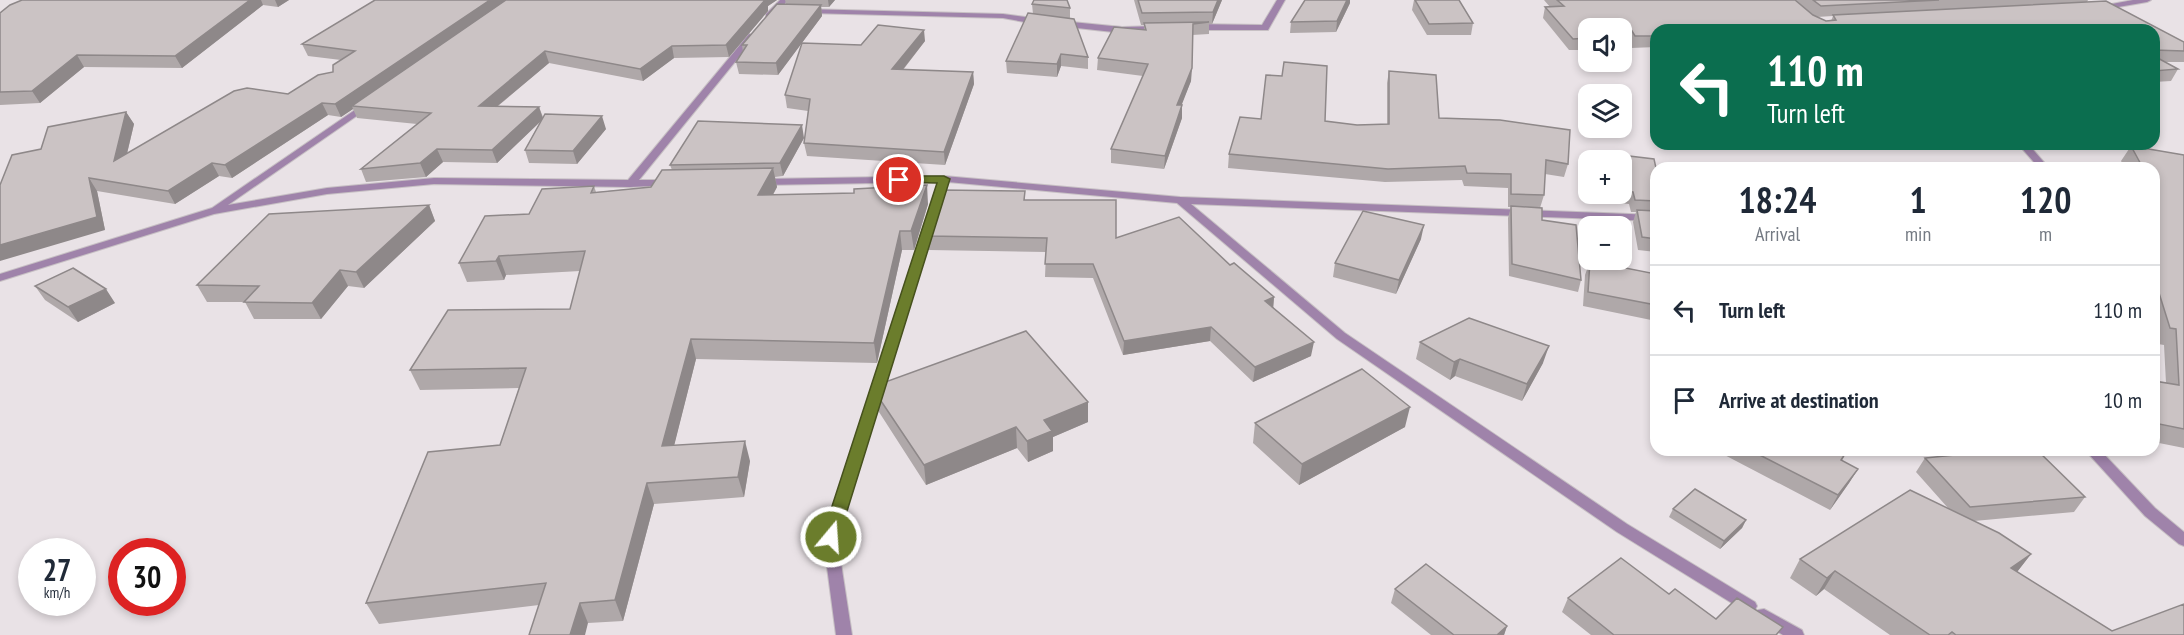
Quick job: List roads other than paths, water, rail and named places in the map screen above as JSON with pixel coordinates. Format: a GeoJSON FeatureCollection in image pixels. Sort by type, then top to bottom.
{"type":"FeatureCollection","features":[{"type":"Feature","properties":{"kind":"street"},"geometry":{"type":"LineString","coordinates":[[766,20],[784,0]]}},
{"type":"Feature","properties":{"kind":"street"},"geometry":{"type":"LineString","coordinates":[[1185,28],[1265,28],[1281,0]]}},
{"type":"Feature","properties":{"kind":"street"},"geometry":{"type":"LineString","coordinates":[[2087,9],[2147,0]]}},
{"type":"Feature","properties":{"kind":"street"},"geometry":{"type":"LineString","coordinates":[[773,10],[784,11]]}},
{"type":"Feature","properties":{"kind":"street"},"geometry":{"type":"LineString","coordinates":[[796,11],[1003,16],[1047,23],[1122,30],[1164,28]]}},
{"type":"Feature","properties":{"kind":"street"},"geometry":{"type":"LineString","coordinates":[[630,184],[758,29]]}},
{"type":"Feature","properties":{"kind":"street"},"geometry":{"type":"LineString","coordinates":[[212,211],[380,97]]}},
{"type":"Feature","properties":{"kind":"street"},"geometry":{"type":"LineString","coordinates":[[2029,150],[2039,162]]}},
{"type":"Feature","properties":{"kind":"street"},"geometry":{"type":"LineString","coordinates":[[844,635],[831,537],[944,179]]}},
{"type":"Feature","properties":{"kind":"street"},"geometry":{"type":"LineString","coordinates":[[747,182],[944,179],[1180,200],[1650,218]]}},
{"type":"Feature","properties":{"kind":"street"},"geometry":{"type":"LineString","coordinates":[[0,278],[212,211],[327,191],[434,181],[677,183]]}},
{"type":"Feature","properties":{"kind":"street"},"geometry":{"type":"LineString","coordinates":[[1180,200],[1341,336],[1622,528],[1796,635]]}},
{"type":"Feature","properties":{"kind":"street"},"geometry":{"type":"LineString","coordinates":[[2098,456],[2150,512],[2184,540]]}}]}
